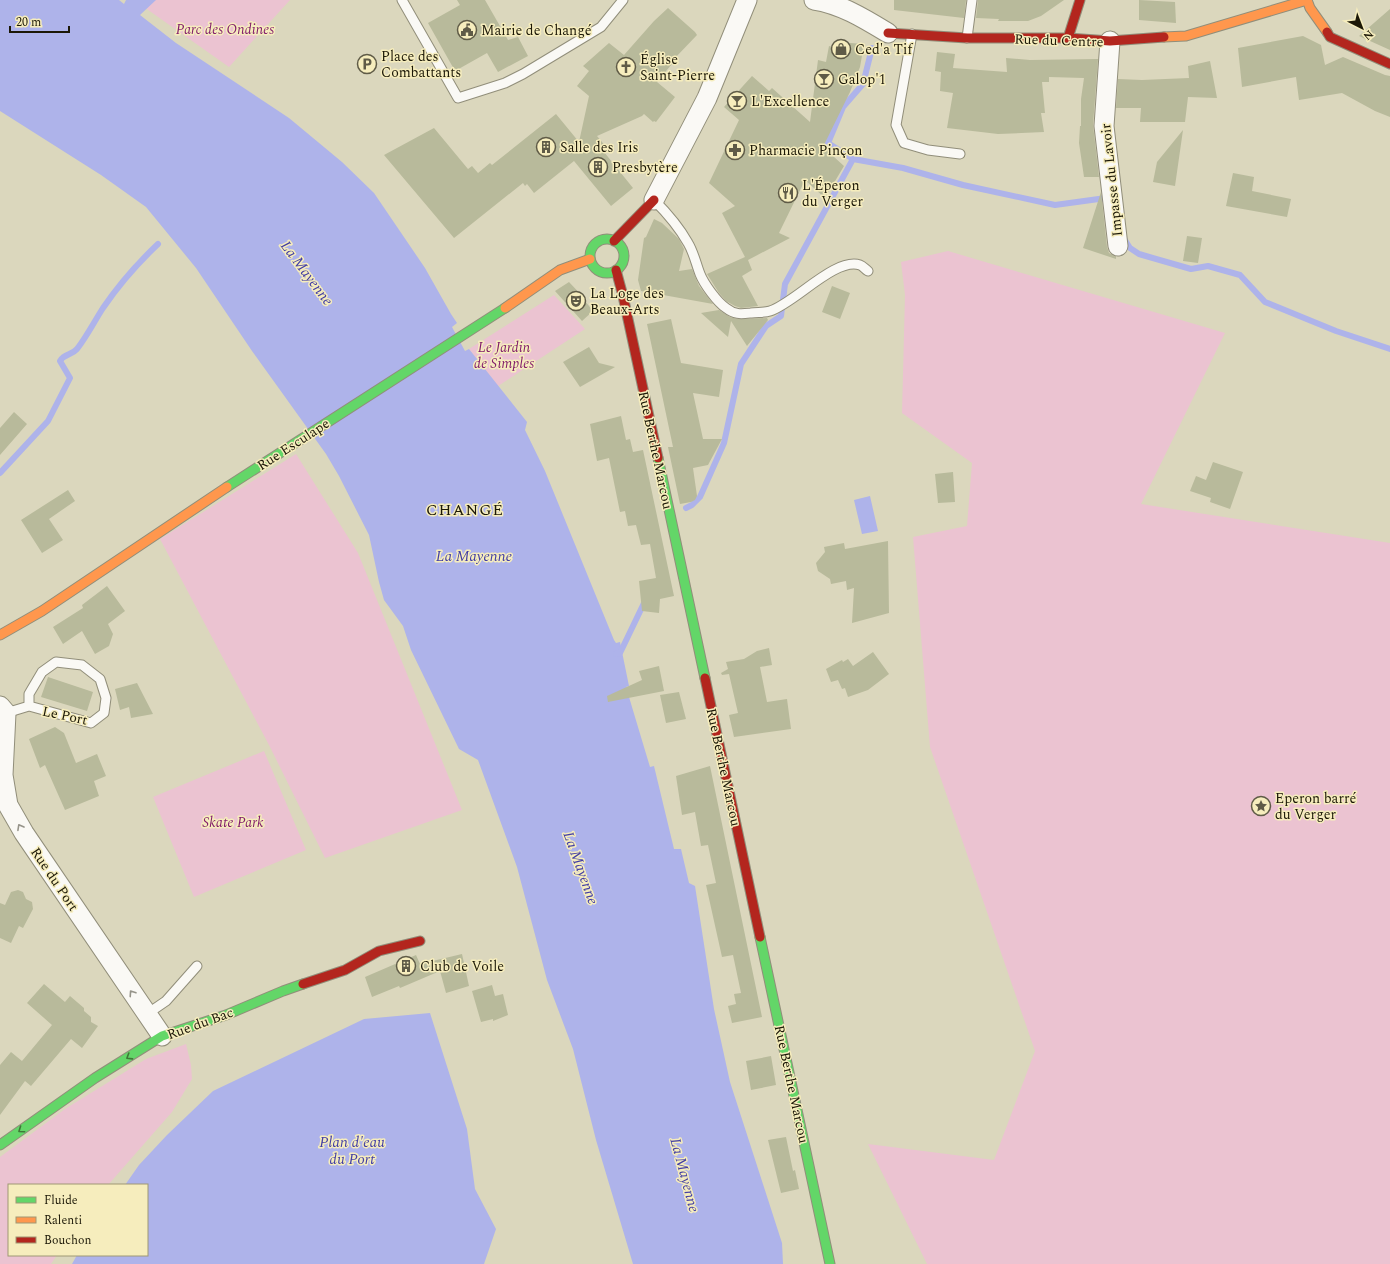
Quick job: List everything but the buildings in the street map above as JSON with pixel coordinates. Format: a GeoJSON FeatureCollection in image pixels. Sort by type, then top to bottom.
{"type":"FeatureCollection","features":[{"type":"Feature","properties":{"kind":"street"},"geometry":{"type":"LineString","coordinates":[[614,241],[654,200],[707,98],[747,0]]}},
{"type":"Feature","properties":{"kind":"street","name":"Rue du Centre"},"geometry":{"type":"LineString","coordinates":[[814,0],[825,2],[855,14],[888,33],[967,38],[1068,38],[1110,41],[1186,36],[1308,0]]}},
{"type":"Feature","properties":{"kind":"street"},"geometry":{"type":"LineString","coordinates":[[1068,38],[1080,0]]}},
{"type":"Feature","properties":{"kind":"street"},"geometry":{"type":"LineString","coordinates":[[1308,0],[1310,8],[1330,37],[1390,64]]}},
{"type":"Feature","properties":{"kind":"street","name":"Impasse du Lavoir"},"geometry":{"type":"LineString","coordinates":[[1110,41],[1104,126],[1118,246]]}},
{"type":"Feature","properties":{"kind":"street"},"geometry":{"type":"LineString","coordinates":[[609,240],[614,241],[621,248],[624,258],[623,263],[616,270],[611,272],[600,272],[592,264],[590,259],[592,249],[599,242],[609,240]]}},
{"type":"Feature","properties":{"kind":"street","name":"Rue Esculape"},"geometry":{"type":"LineString","coordinates":[[0,635],[42,611],[188,515],[245,475],[491,317],[560,270],[590,259]]}},
{"type":"Feature","properties":{"kind":"street","name":"Rue Berthe Marcou"},"geometry":{"type":"LineString","coordinates":[[616,270],[830,1264]]}},
{"type":"Feature","properties":{"kind":"street","name":"Rue du Port"},"geometry":{"type":"LineString","coordinates":[[3,710],[3,775],[8,805],[24,834],[162,1036]]}},
{"type":"Feature","properties":{"kind":"street","name":"Rue du Bac"},"geometry":{"type":"LineString","coordinates":[[0,1145],[95,1078],[162,1036],[226,1016],[283,991],[344,970],[379,951],[420,941]]}},
{"type":"Feature","properties":{"kind":"lane"},"geometry":{"type":"LineString","coordinates":[[402,0],[458,98],[505,83],[523,74],[601,27],[623,0]]}},
{"type":"Feature","properties":{"kind":"lane"},"geometry":{"type":"LineString","coordinates":[[967,38],[972,0]]}},
{"type":"Feature","properties":{"kind":"lane"},"geometry":{"type":"LineString","coordinates":[[912,34],[896,124],[904,143],[928,150],[960,154]]}},
{"type":"Feature","properties":{"kind":"lane"},"geometry":{"type":"LineString","coordinates":[[654,200],[669,216],[689,244],[695,257],[700,276],[725,308],[737,315],[769,311],[788,301],[827,273],[845,265],[862,265],[868,271]]}},
{"type":"Feature","properties":{"kind":"lane","name":"Le Port"},"geometry":{"type":"LineString","coordinates":[[3,710],[29,706],[91,723],[104,713],[106,698],[100,679],[82,665],[56,662],[42,672],[29,694],[29,706]]}},
{"type":"Feature","properties":{"kind":"lane"},"geometry":{"type":"LineString","coordinates":[[147,1014],[166,1001],[197,966]]}},
{"type":"Feature","properties":{"kind":"green space","name":"Parc des Ondines"},"geometry":{"type":"Polygon","coordinates":[[[134,0],[290,0],[229,67],[134,0]]]}},
{"type":"Feature","properties":{"kind":"green space"},"geometry":{"type":"Polygon","coordinates":[[[948,251],[1225,333],[1141,504],[1390,543],[1390,1264],[927,1264],[868,1144],[994,1160],[1035,1051],[930,747],[913,537],[967,526],[972,463],[902,413],[905,295],[901,262],[948,251]]]}},
{"type":"Feature","properties":{"kind":"green space","name":"Le Jardin de Simples"},"geometry":{"type":"Polygon","coordinates":[[[554,295],[585,329],[498,386],[469,349],[554,295]]]}},
{"type":"Feature","properties":{"kind":"green space"},"geometry":{"type":"Polygon","coordinates":[[[296,454],[358,553],[462,810],[325,858],[269,745],[160,539],[296,454]]]}},
{"type":"Feature","properties":{"kind":"green space","name":"Skate Park"},"geometry":{"type":"Polygon","coordinates":[[[264,751],[306,850],[194,897],[153,797],[264,751]]]}},
{"type":"Feature","properties":{"kind":"green space"},"geometry":{"type":"Polygon","coordinates":[[[186,1044],[191,1065],[192,1079],[172,1112],[109,1184],[8,1184],[8,1256],[56,1256],[51,1264],[0,1264],[0,1157],[65,1109],[146,1059],[186,1044]]]}},
{"type":"Feature","properties":{"kind":"water","name":"La Mayenne"},"geometry":{"type":"Polygon","coordinates":[[[0,0],[119,0],[124,4],[126,0],[156,0],[140,15],[176,43],[289,118],[342,162],[374,193],[425,268],[457,323],[452,327],[465,351],[469,349],[527,422],[525,430],[545,471],[614,640],[616,643],[620,642],[629,686],[626,687],[650,767],[654,766],[674,849],[681,849],[689,883],[695,886],[714,1009],[730,1082],[782,1243],[783,1264],[633,1264],[596,1140],[573,1049],[547,980],[517,867],[478,760],[459,749],[411,650],[403,626],[384,600],[369,535],[326,454],[252,351],[196,268],[146,207],[101,175],[0,111],[0,0]]]}},
{"type":"Feature","properties":{"kind":"water"},"geometry":{"type":"Polygon","coordinates":[[[870,496],[878,531],[862,534],[854,500],[870,496]]]}},
{"type":"Feature","properties":{"kind":"water","name":"Plan d'eau du Port"},"geometry":{"type":"Polygon","coordinates":[[[430,1013],[467,1129],[475,1189],[496,1229],[484,1264],[72,1264],[76,1256],[148,1256],[148,1184],[126,1184],[139,1165],[167,1135],[213,1091],[364,1019],[430,1013]]]}},
{"type":"Feature","properties":{"kind":"waterway"},"geometry":{"type":"LineString","coordinates":[[686,508],[692,505],[700,497],[724,443],[741,364],[766,326],[781,316],[785,284],[853,159],[828,143],[843,107],[863,84],[872,48]]}},
{"type":"Feature","properties":{"kind":"waterway"},"geometry":{"type":"LineString","coordinates":[[853,159],[903,168],[963,185],[1055,205],[1106,198]]}},
{"type":"Feature","properties":{"kind":"waterway"},"geometry":{"type":"LineString","coordinates":[[1123,237],[1130,248],[1139,254],[1191,269],[1208,266],[1240,275],[1265,302],[1336,331],[1390,349]]}},
{"type":"Feature","properties":{"kind":"waterway"},"geometry":{"type":"LineString","coordinates":[[0,473],[48,421],[70,378],[60,361],[77,349],[115,291],[136,266],[158,244]]}},
{"type":"Feature","properties":{"kind":"waterway"},"geometry":{"type":"LineString","coordinates":[[616,654],[620,653],[645,601]]}},
{"type":"Feature","properties":{"kind":"traffic: fast"},"geometry":{"type":"LineString","coordinates":[[607,239],[619,244],[624,256],[619,268],[607,273],[595,268],[590,256],[595,244],[607,239]]}},
{"type":"Feature","properties":{"kind":"traffic: fast"},"geometry":{"type":"LineString","coordinates":[[227,487],[505,308]]}},
{"type":"Feature","properties":{"kind":"traffic: fast"},"geometry":{"type":"LineString","coordinates":[[658,458],[705,678]]}},
{"type":"Feature","properties":{"kind":"traffic: fast"},"geometry":{"type":"LineString","coordinates":[[760,937],[830,1264]]}},
{"type":"Feature","properties":{"kind":"traffic: fast"},"geometry":{"type":"LineString","coordinates":[[0,1145],[95,1078],[162,1036],[226,1015],[303,984]]}},
{"type":"Feature","properties":{"kind":"traffic: slow"},"geometry":{"type":"LineString","coordinates":[[1164,37],[1186,36],[1307,0],[1310,8],[1327,32]]}},
{"type":"Feature","properties":{"kind":"traffic: slow"},"geometry":{"type":"LineString","coordinates":[[505,308],[560,270],[590,259]]}},
{"type":"Feature","properties":{"kind":"traffic: slow"},"geometry":{"type":"LineString","coordinates":[[0,635],[42,611],[227,487]]}},
{"type":"Feature","properties":{"kind":"traffic: jam"},"geometry":{"type":"LineString","coordinates":[[1068,38],[1080,0]]}},
{"type":"Feature","properties":{"kind":"traffic: jam"},"geometry":{"type":"LineString","coordinates":[[1327,32],[1330,37],[1390,64]]}},
{"type":"Feature","properties":{"kind":"traffic: jam"},"geometry":{"type":"LineString","coordinates":[[888,33],[967,38],[1068,38],[1110,41],[1164,37]]}},
{"type":"Feature","properties":{"kind":"traffic: jam"},"geometry":{"type":"LineString","coordinates":[[614,241],[654,200]]}},
{"type":"Feature","properties":{"kind":"traffic: jam"},"geometry":{"type":"LineString","coordinates":[[616,270],[658,458]]}},
{"type":"Feature","properties":{"kind":"traffic: jam"},"geometry":{"type":"LineString","coordinates":[[705,678],[760,937]]}},
{"type":"Feature","properties":{"kind":"traffic: jam"},"geometry":{"type":"LineString","coordinates":[[303,984],[345,970],[379,951],[420,941]]}},
{"type":"Feature","properties":{"kind":"place","name":"Mairie de Changé"},"geometry":{"type":"Point","coordinates":[467,30]}},
{"type":"Feature","properties":{"kind":"place","name":"Ced'a Tif"},"geometry":{"type":"Point","coordinates":[841,49]}},
{"type":"Feature","properties":{"kind":"place","name":"Place des Combattants"},"geometry":{"type":"Point","coordinates":[367,64]}},
{"type":"Feature","properties":{"kind":"place","name":"Église Saint-Pierre"},"geometry":{"type":"Point","coordinates":[626,67]}},
{"type":"Feature","properties":{"kind":"place","name":"Galop'1"},"geometry":{"type":"Point","coordinates":[824,79]}},
{"type":"Feature","properties":{"kind":"place","name":"L'Excellence"},"geometry":{"type":"Point","coordinates":[737,101]}},
{"type":"Feature","properties":{"kind":"place","name":"Salle des Iris"},"geometry":{"type":"Point","coordinates":[546,147]}},
{"type":"Feature","properties":{"kind":"place","name":"Pharmacie Pinçon"},"geometry":{"type":"Point","coordinates":[735,150]}},
{"type":"Feature","properties":{"kind":"place","name":"Presbytère"},"geometry":{"type":"Point","coordinates":[598,167]}},
{"type":"Feature","properties":{"kind":"place","name":"L'Éperon du Verger"},"geometry":{"type":"Point","coordinates":[788,193]}},
{"type":"Feature","properties":{"kind":"place","name":"La Loge des Beaux-Arts"},"geometry":{"type":"Point","coordinates":[576,301]}},
{"type":"Feature","properties":{"kind":"place","name":"Eperon barré du Verger"},"geometry":{"type":"Point","coordinates":[1261,806]}},
{"type":"Feature","properties":{"kind":"place","name":"Club de Voile"},"geometry":{"type":"Point","coordinates":[406,966]}},
{"type":"Feature","properties":{"kind":"district","name":"CHANGÉ"},"geometry":{"type":"Point","coordinates":[465,509]}}]}
